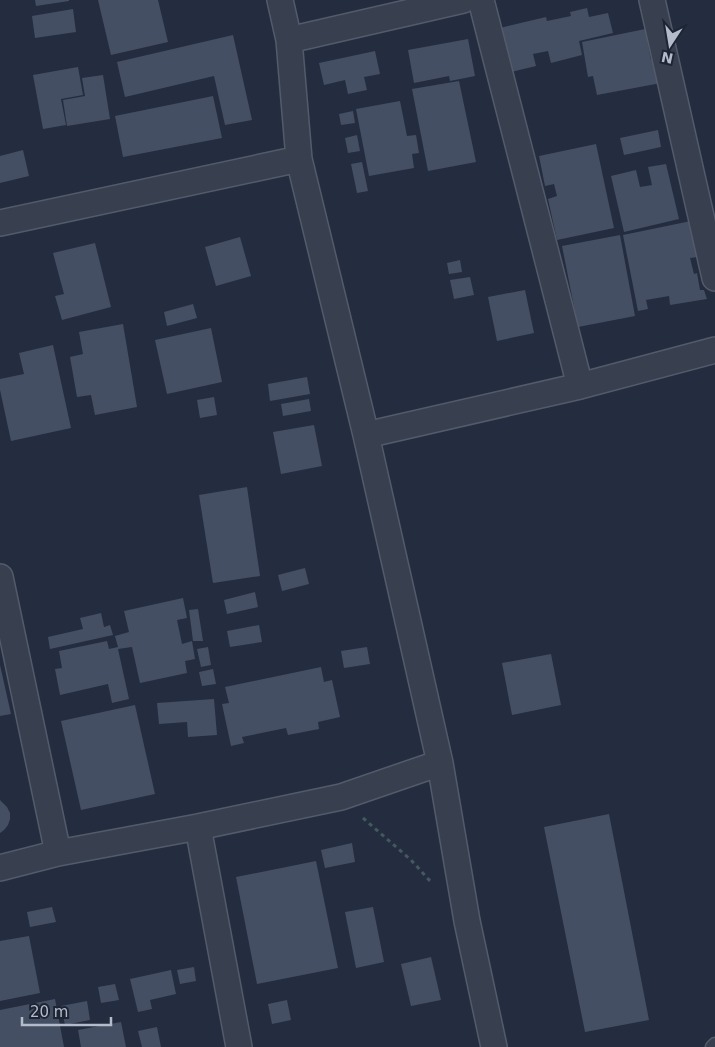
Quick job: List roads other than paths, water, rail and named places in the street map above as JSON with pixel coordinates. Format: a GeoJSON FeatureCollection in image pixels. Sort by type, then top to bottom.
{"type":"FeatureCollection","features":[{"type":"Feature","properties":{"kind":"street"},"geometry":{"type":"LineString","coordinates":[[280,0],[289,40],[299,159],[366,435],[440,763],[467,921],[494,1047]]}},
{"type":"Feature","properties":{"kind":"street"},"geometry":{"type":"LineString","coordinates":[[289,40],[463,0]]}},
{"type":"Feature","properties":{"kind":"street"},"geometry":{"type":"LineString","coordinates":[[481,0],[580,386]]}},
{"type":"Feature","properties":{"kind":"street"},"geometry":{"type":"LineString","coordinates":[[652,0],[715,278]]}},
{"type":"Feature","properties":{"kind":"street"},"geometry":{"type":"LineString","coordinates":[[0,223],[299,159]]}},
{"type":"Feature","properties":{"kind":"street"},"geometry":{"type":"LineString","coordinates":[[366,435],[580,386],[715,350]]}},
{"type":"Feature","properties":{"kind":"street"},"geometry":{"type":"LineString","coordinates":[[0,577],[58,853]]}},
{"type":"Feature","properties":{"kind":"street"},"geometry":{"type":"LineString","coordinates":[[0,868],[58,853],[198,827],[341,797],[440,763]]}},
{"type":"Feature","properties":{"kind":"street"},"geometry":{"type":"LineString","coordinates":[[198,827],[239,1047]]}},
{"type":"Feature","properties":{"kind":"lane"},"geometry":{"type":"LineString","coordinates":[[712,1047],[715,1044]]}}]}
